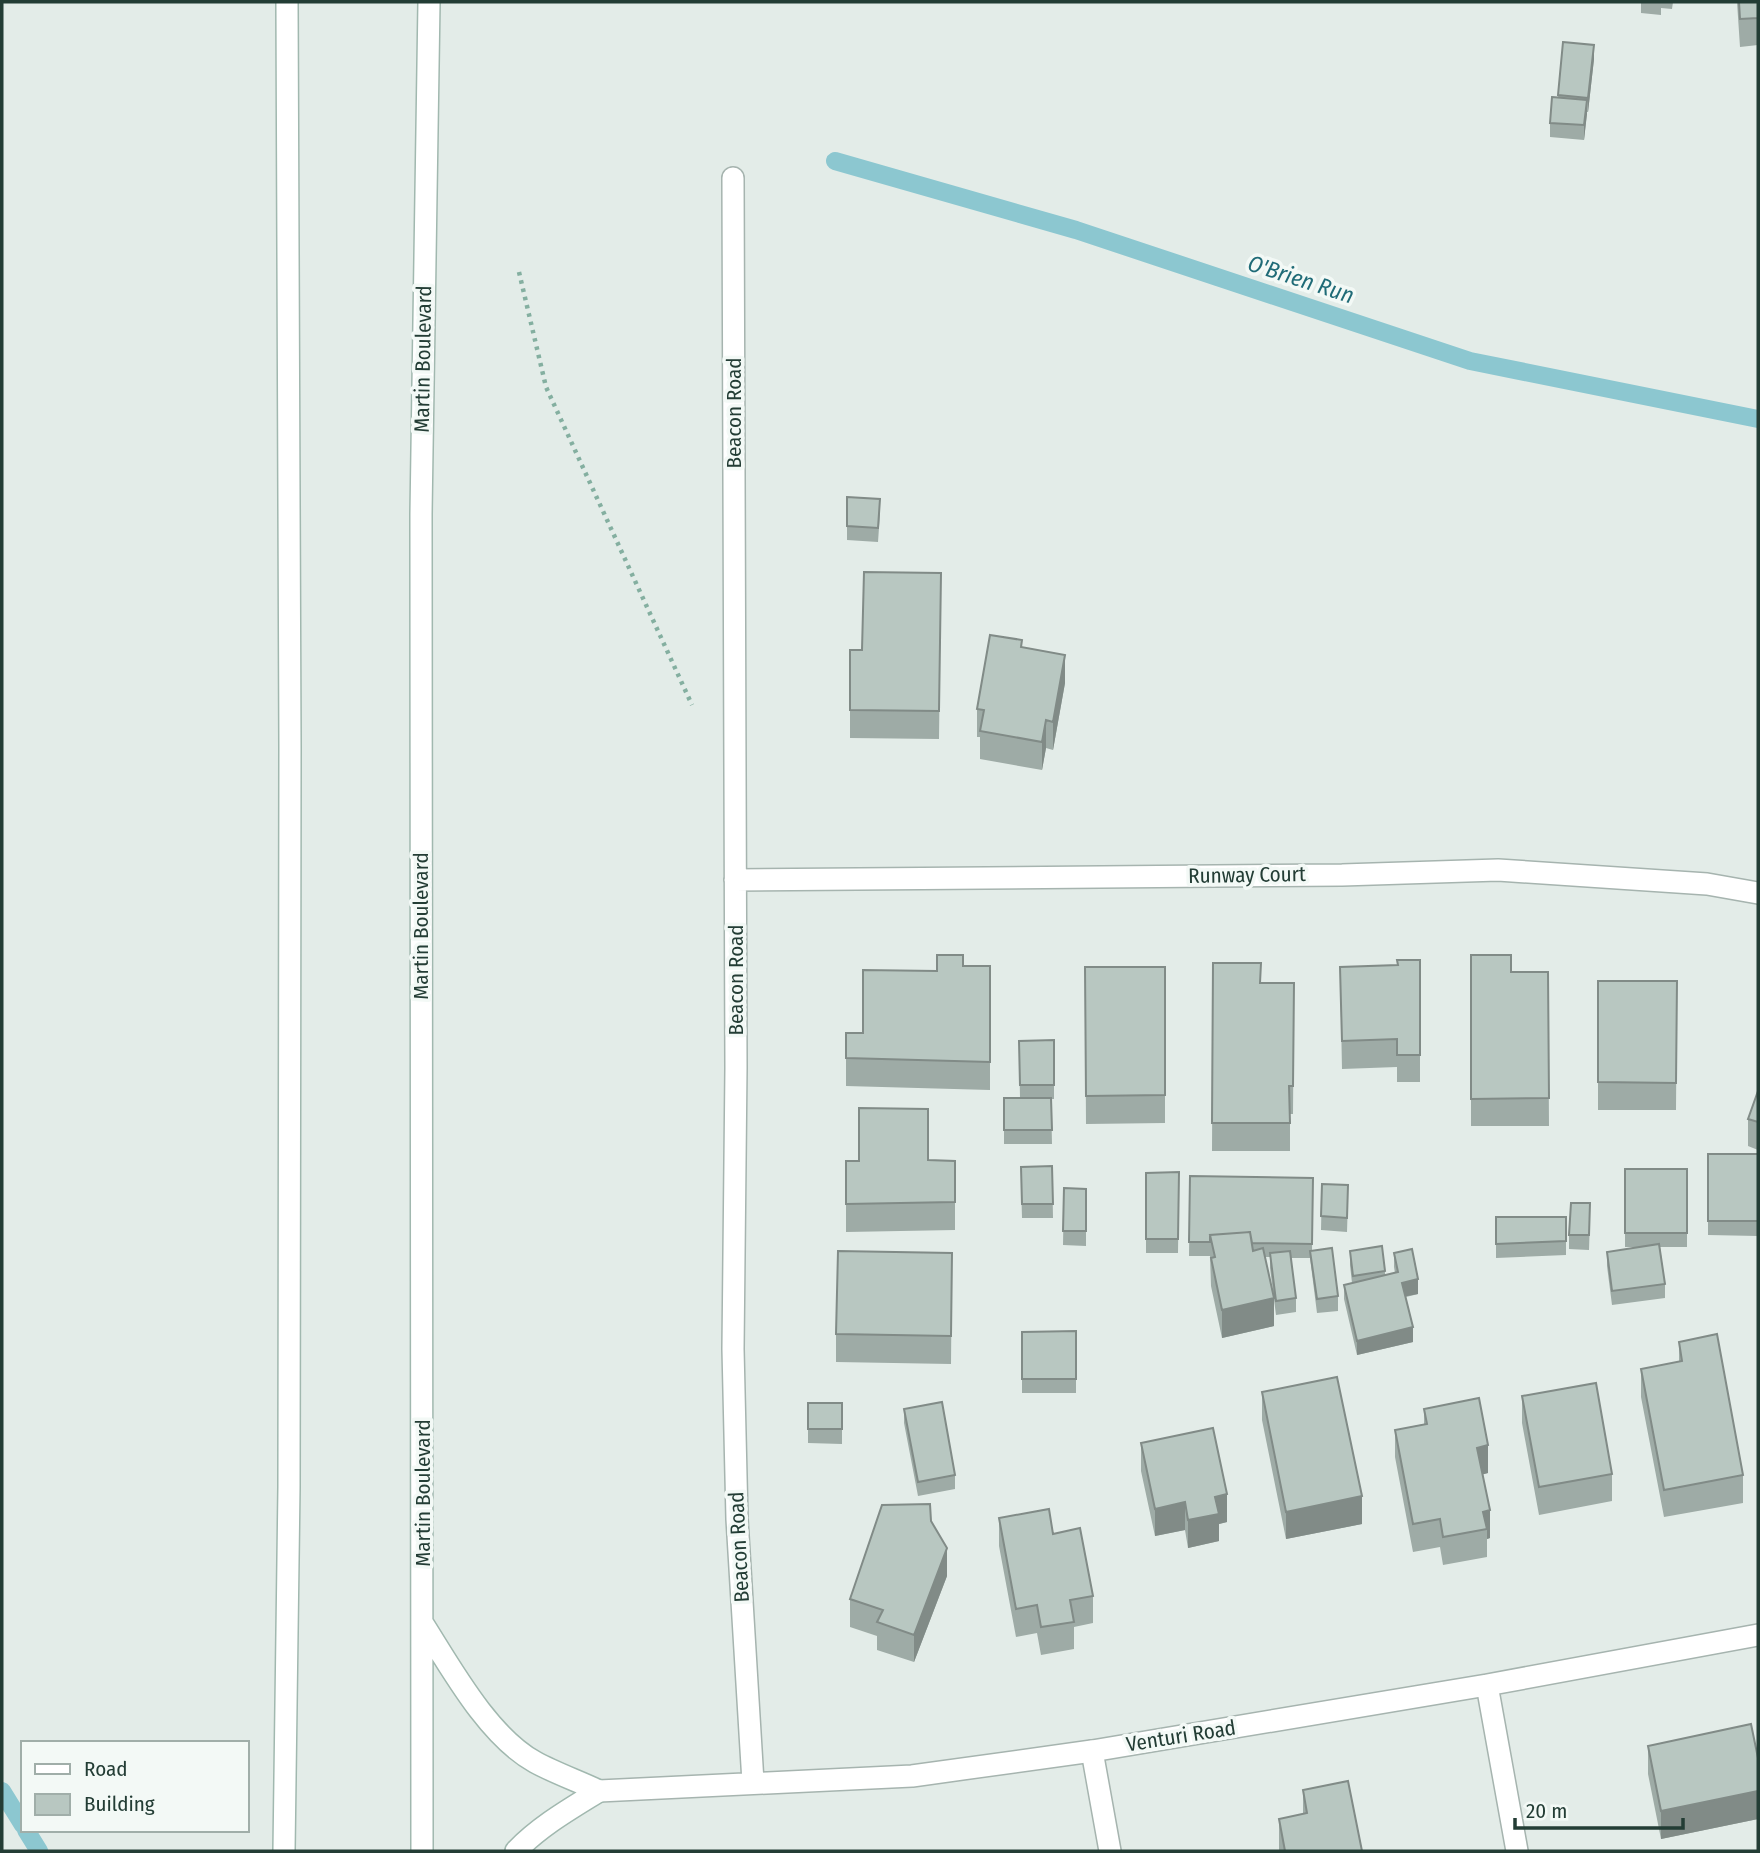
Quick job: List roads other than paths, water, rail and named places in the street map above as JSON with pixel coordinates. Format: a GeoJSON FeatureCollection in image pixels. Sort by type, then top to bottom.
{"type":"FeatureCollection","features":[{"type":"Feature","properties":{"kind":"main road"},"geometry":{"type":"LineString","coordinates":[[284,1851],[289,1487],[290,901],[287,2]]}},
{"type":"Feature","properties":{"kind":"main road","name":"Martin Boulevard"},"geometry":{"type":"LineString","coordinates":[[422,1851],[421,514],[429,2]]}},
{"type":"Feature","properties":{"kind":"main road","name":"Beacon Road"},"geometry":{"type":"LineString","coordinates":[[733,178],[736,1068],[733,1349],[737,1519],[753,1782]]}},
{"type":"Feature","properties":{"kind":"main road","name":"Runway Court"},"geometry":{"type":"LineString","coordinates":[[735,880],[1498,870],[1707,884],[1758,893]]}},
{"type":"Feature","properties":{"kind":"main road"},"geometry":{"type":"LineString","coordinates":[[423,1624],[465,1691],[499,1733],[533,1761],[599,1791]]}},
{"type":"Feature","properties":{"kind":"main road","name":"Venturi Road"},"geometry":{"type":"LineString","coordinates":[[599,1791],[912,1776],[1092,1751],[1487,1685],[1758,1635]]}},
{"type":"Feature","properties":{"kind":"main road"},"geometry":{"type":"LineString","coordinates":[[1487,1685],[1517,1851]]}},
{"type":"Feature","properties":{"kind":"main road"},"geometry":{"type":"LineString","coordinates":[[1092,1751],[1110,1851]]}},
{"type":"Feature","properties":{"kind":"main road"},"geometry":{"type":"LineString","coordinates":[[516,1851],[526,1840],[599,1791]]}},
{"type":"Feature","properties":{"kind":"waterway","name":"O'Brien Run"},"geometry":{"type":"LineString","coordinates":[[835,161],[1076,230],[1470,361],[1758,419]]}},
{"type":"Feature","properties":{"kind":"waterway"},"geometry":{"type":"LineString","coordinates":[[2,1791],[21,1822]]}},
{"type":"Feature","properties":{"kind":"waterway"},"geometry":{"type":"LineString","coordinates":[[27,1832],[39,1851]]}}]}
